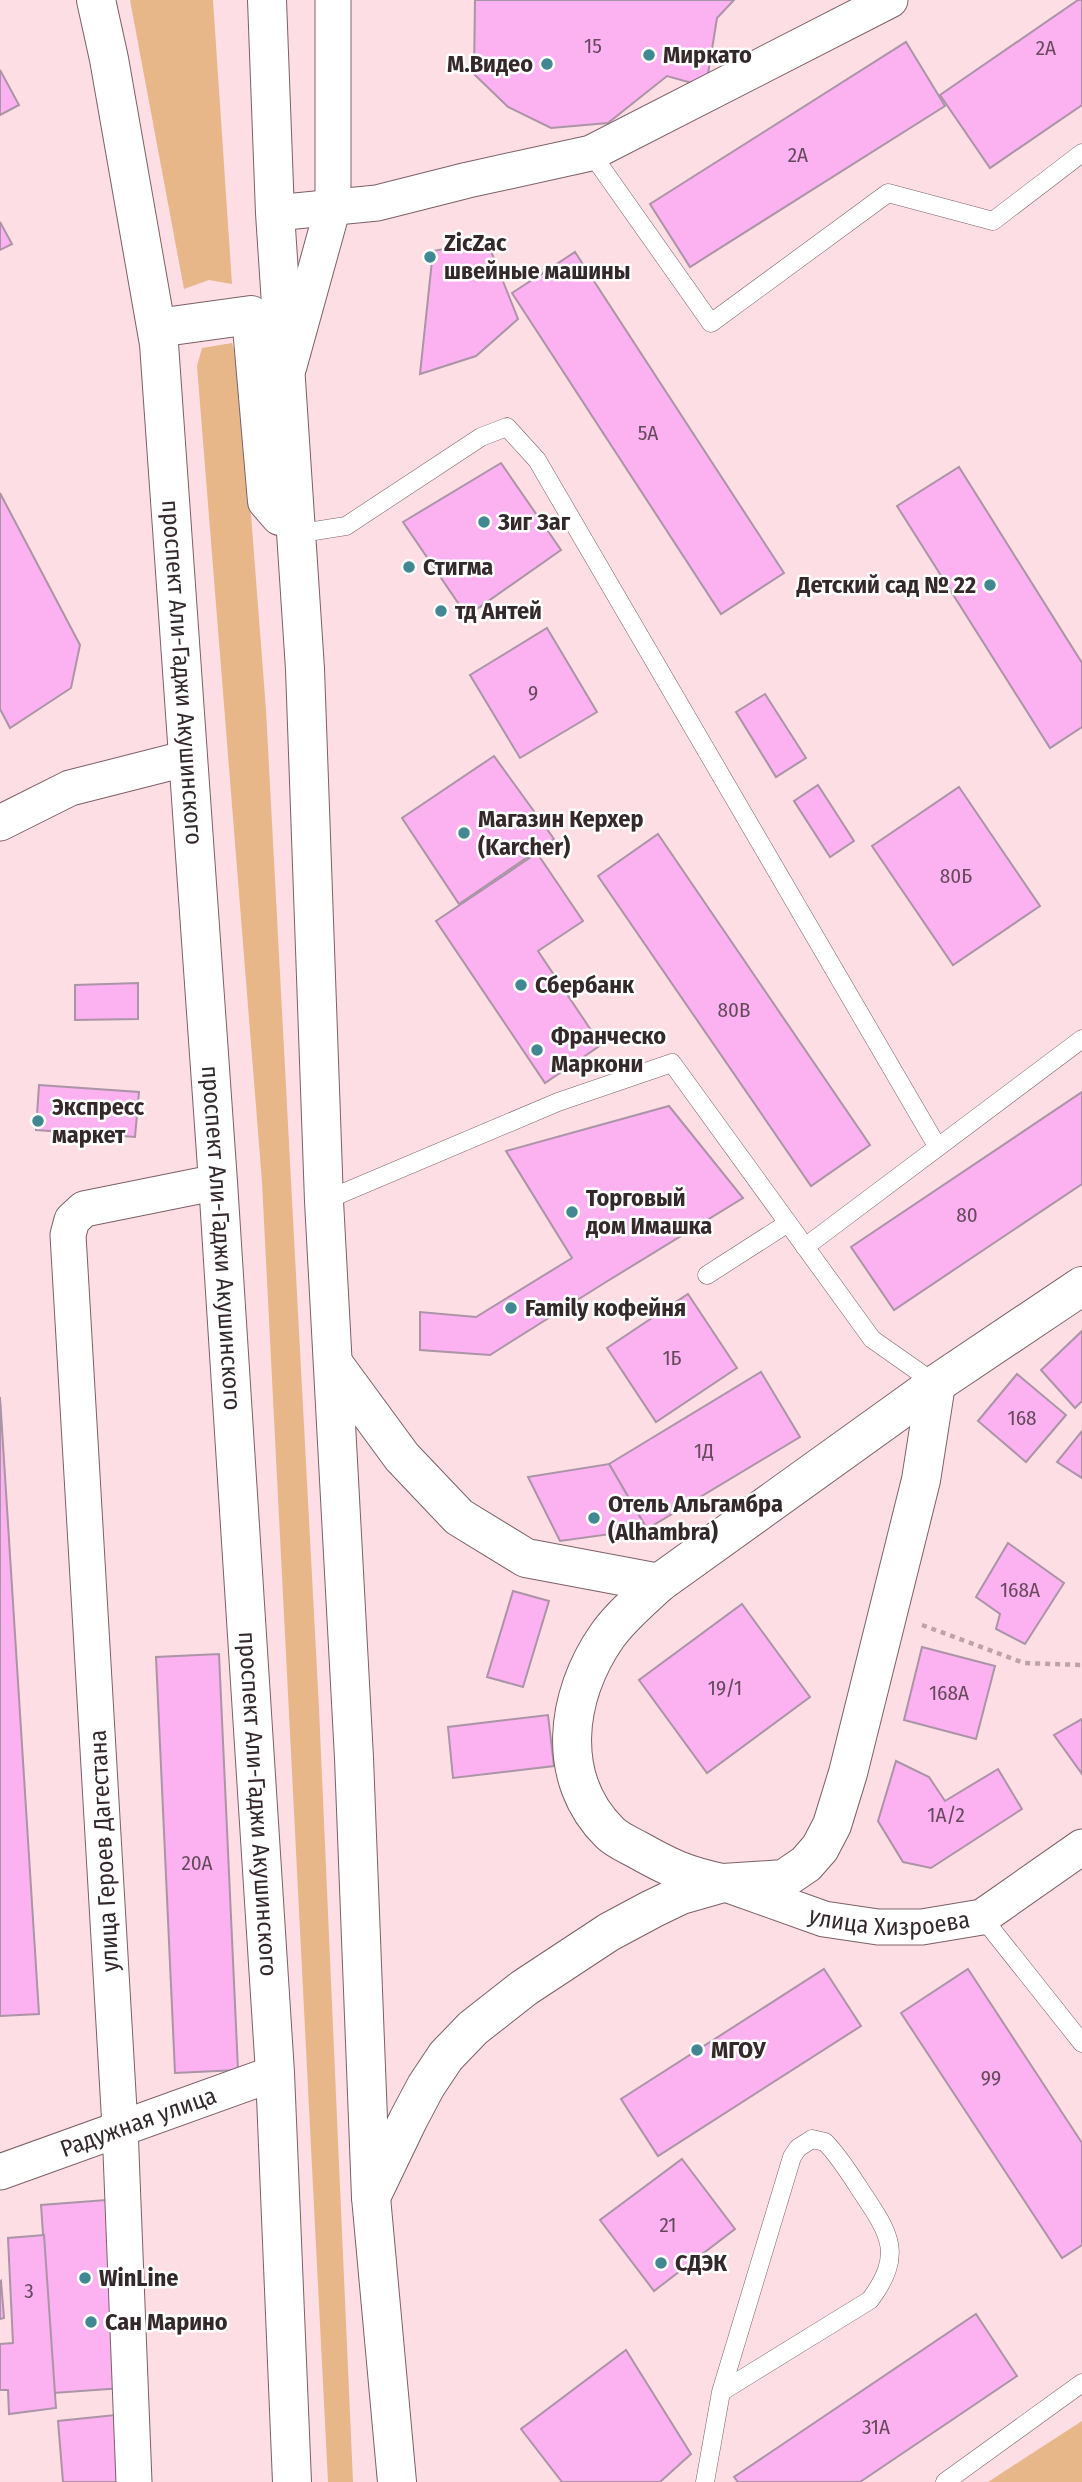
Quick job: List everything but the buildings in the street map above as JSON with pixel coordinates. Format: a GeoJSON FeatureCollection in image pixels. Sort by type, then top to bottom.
{"type":"FeatureCollection","features":[{"type":"Feature","properties":{"kind":"main road","name":"проспект Али-Гаджи Акушинского"},"geometry":{"type":"LineString","coordinates":[[96,0],[157,328],[218,1182],[275,2073],[292,2482]]}},
{"type":"Feature","properties":{"kind":"main road"},"geometry":{"type":"LineString","coordinates":[[267,0],[275,213],[305,669],[324,1201],[354,1758],[372,2197],[397,2482]]}},
{"type":"Feature","properties":{"kind":"main road"},"geometry":{"type":"LineString","coordinates":[[157,328],[251,315],[267,501],[295,534]]}},
{"type":"Feature","properties":{"kind":"main road"},"geometry":{"type":"LineString","coordinates":[[723,1883],[669,1868],[612,1836],[592,1813],[578,1786],[572,1764],[576,1701],[588,1667],[607,1635],[629,1610],[659,1583],[936,1384],[1082,1286]]}},
{"type":"Feature","properties":{"kind":"main road"},"geometry":{"type":"LineString","coordinates":[[333,1363],[402,1457],[459,1517],[526,1558],[659,1583]]}},
{"type":"Feature","properties":{"kind":"main road"},"geometry":{"type":"LineString","coordinates":[[372,2197],[426,2086],[446,2056],[473,2028],[524,1988],[609,1932],[681,1895],[723,1883],[784,1879],[806,1864],[820,1848],[832,1825],[848,1773],[921,1480],[936,1384]]}},
{"type":"Feature","properties":{"kind":"street"},"geometry":{"type":"LineString","coordinates":[[286,376],[333,207],[333,0]]}},
{"type":"Feature","properties":{"kind":"street"},"geometry":{"type":"LineString","coordinates":[[275,213],[377,203],[591,153],[890,0]]}},
{"type":"Feature","properties":{"kind":"street"},"geometry":{"type":"LineString","coordinates":[[0,823],[70,788],[188,758]]}},
{"type":"Feature","properties":{"kind":"street","name":"улица Героев Дагестана"},"geometry":{"type":"LineString","coordinates":[[134,2482],[120,2127],[68,1236],[72,1220],[84,1209],[218,1182]]}},
{"type":"Feature","properties":{"kind":"street","name":"улица Хизроева"},"geometry":{"type":"LineString","coordinates":[[723,1883],[824,1919],[878,1927],[922,1927],[982,1917],[1082,1847]]}},
{"type":"Feature","properties":{"kind":"street","name":"Радужная улица"},"geometry":{"type":"LineString","coordinates":[[0,2172],[275,2073]]}},
{"type":"Feature","properties":{"kind":"lane"},"geometry":{"type":"LineString","coordinates":[[591,153],[711,323],[888,192],[993,221],[1082,153]]}},
{"type":"Feature","properties":{"kind":"lane"},"geometry":{"type":"LineString","coordinates":[[295,534],[346,526],[481,437],[507,427],[537,460],[937,1146]]}},
{"type":"Feature","properties":{"kind":"lane"},"geometry":{"type":"LineString","coordinates":[[805,1247],[1082,1039]]}},
{"type":"Feature","properties":{"kind":"lane"},"geometry":{"type":"LineString","coordinates":[[324,1201],[558,1102],[672,1063],[872,1339],[936,1384]]}},
{"type":"Feature","properties":{"kind":"lane"},"geometry":{"type":"LineString","coordinates":[[706,1275],[788,1223]]}},
{"type":"Feature","properties":{"kind":"lane"},"geometry":{"type":"LineString","coordinates":[[982,1917],[1082,2043]]}},
{"type":"Feature","properties":{"kind":"lane"},"geometry":{"type":"LineString","coordinates":[[705,2482],[721,2392],[792,2157],[798,2148],[812,2139],[825,2142],[881,2220],[890,2241],[891,2260],[885,2280],[870,2300],[721,2392]]}},
{"type":"Feature","properties":{"kind":"lane"},"geometry":{"type":"LineString","coordinates":[[945,2482],[1082,2383]]}},
{"type":"Feature","properties":{"kind":"path"},"geometry":{"type":"LineString","coordinates":[[888,1613],[1024,1663],[1082,1665]]}},
{"type":"Feature","properties":{"kind":"shaded area"},"geometry":{"type":"Polygon","coordinates":[[[130,0],[213,0],[232,284],[209,280],[184,289],[130,0]]]}},
{"type":"Feature","properties":{"kind":"shaded area"},"geometry":{"type":"Polygon","coordinates":[[[232,343],[240,371],[266,710],[319,1708],[353,2482],[328,2482],[262,1182],[197,366],[202,348],[232,343]]]}},
{"type":"Feature","properties":{"kind":"shaded area"},"geometry":{"type":"Polygon","coordinates":[[[1082,2421],[1082,2482],[988,2482],[1082,2421]]]}},
{"type":"Feature","properties":{"kind":"place","name":"Миркато"},"geometry":{"type":"Point","coordinates":[649,55]}},
{"type":"Feature","properties":{"kind":"place","name":"М.Видео"},"geometry":{"type":"Point","coordinates":[547,64]}},
{"type":"Feature","properties":{"kind":"place","name":"ZicZac швейные машины"},"geometry":{"type":"Point","coordinates":[430,257]}},
{"type":"Feature","properties":{"kind":"place","name":"Зиг Заг"},"geometry":{"type":"Point","coordinates":[484,522]}},
{"type":"Feature","properties":{"kind":"place","name":"Стигма"},"geometry":{"type":"Point","coordinates":[409,567]}},
{"type":"Feature","properties":{"kind":"place","name":"Детский сад № 22"},"geometry":{"type":"Point","coordinates":[990,585]}},
{"type":"Feature","properties":{"kind":"place","name":"тд Антей"},"geometry":{"type":"Point","coordinates":[441,611]}},
{"type":"Feature","properties":{"kind":"place","name":"Магазин Керхер (Karcher)"},"geometry":{"type":"Point","coordinates":[464,833]}},
{"type":"Feature","properties":{"kind":"place","name":"Сбербанк"},"geometry":{"type":"Point","coordinates":[521,985]}},
{"type":"Feature","properties":{"kind":"place","name":"Франческо Маркони"},"geometry":{"type":"Point","coordinates":[537,1050]}},
{"type":"Feature","properties":{"kind":"place","name":"Экспресс маркет"},"geometry":{"type":"Point","coordinates":[38,1121]}},
{"type":"Feature","properties":{"kind":"place","name":"Торговый дом Имашка"},"geometry":{"type":"Point","coordinates":[572,1212]}},
{"type":"Feature","properties":{"kind":"place","name":"Family кофейня"},"geometry":{"type":"Point","coordinates":[511,1308]}},
{"type":"Feature","properties":{"kind":"place","name":"Отель Альгамбра (Alhambra)"},"geometry":{"type":"Point","coordinates":[594,1518]}},
{"type":"Feature","properties":{"kind":"place","name":"МГОУ"},"geometry":{"type":"Point","coordinates":[697,2050]}},
{"type":"Feature","properties":{"kind":"place","name":"СДЭК"},"geometry":{"type":"Point","coordinates":[661,2263]}},
{"type":"Feature","properties":{"kind":"place","name":"WinLine"},"geometry":{"type":"Point","coordinates":[85,2278]}},
{"type":"Feature","properties":{"kind":"place","name":"Сан Марино"},"geometry":{"type":"Point","coordinates":[91,2322]}}]}
